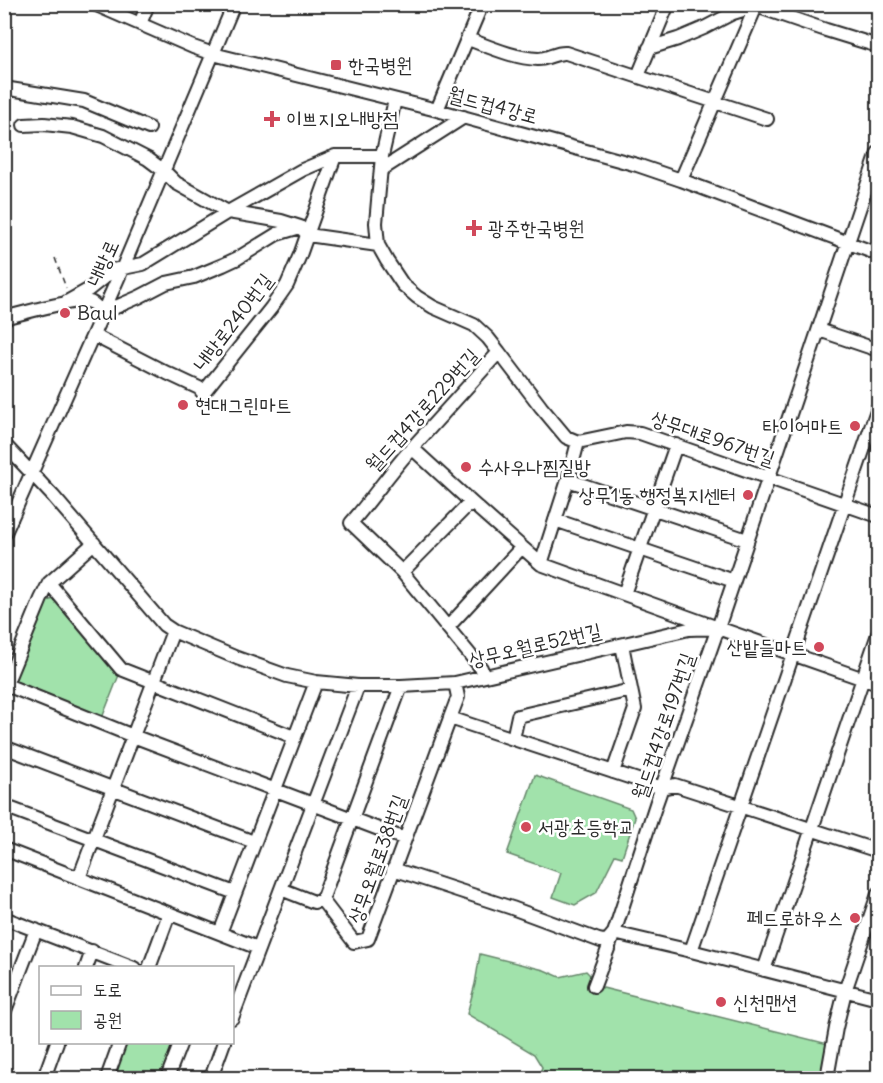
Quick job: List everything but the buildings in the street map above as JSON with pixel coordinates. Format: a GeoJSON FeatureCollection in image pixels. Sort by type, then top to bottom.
{"type":"FeatureCollection","features":[{"type":"Feature","properties":{"kind":"street","name":"월드컵4강로"},"geometry":{"type":"LineString","coordinates":[[94,4],[213,54],[464,117],[637,165],[879,254]]}},
{"type":"Feature","properties":{"kind":"street"},"geometry":{"type":"LineString","coordinates":[[140,24],[148,4]]}},
{"type":"Feature","properties":{"kind":"street","name":"내방로"},"geometry":{"type":"LineString","coordinates":[[4,535],[123,267],[234,4]]}},
{"type":"Feature","properties":{"kind":"street"},"geometry":{"type":"LineString","coordinates":[[437,110],[482,4]]}},
{"type":"Feature","properties":{"kind":"street"},"geometry":{"type":"LineString","coordinates":[[638,76],[668,4]]}},
{"type":"Feature","properties":{"kind":"street"},"geometry":{"type":"LineString","coordinates":[[649,48],[678,39],[733,13],[756,5],[879,46]]}},
{"type":"Feature","properties":{"kind":"street"},"geometry":{"type":"LineString","coordinates":[[681,180],[756,5]]}},
{"type":"Feature","properties":{"kind":"street"},"geometry":{"type":"LineString","coordinates":[[468,39],[520,57],[541,59],[560,52],[566,53],[767,119]]}},
{"type":"Feature","properties":{"kind":"street"},"geometry":{"type":"LineString","coordinates":[[4,88],[84,100],[149,128]]}},
{"type":"Feature","properties":{"kind":"street","name":"월드컵4강로229번길"},"geometry":{"type":"LineString","coordinates":[[395,100],[382,156],[376,223],[378,245],[403,285],[433,307],[474,325],[500,352],[412,448],[351,523],[402,572],[481,668],[484,676]]}},
{"type":"Feature","properties":{"kind":"street"},"geometry":{"type":"LineString","coordinates":[[381,170],[464,117]]}},
{"type":"Feature","properties":{"kind":"street"},"geometry":{"type":"LineString","coordinates":[[24,125],[44,124],[72,127],[103,136],[148,159],[176,183],[228,212],[282,221],[304,231],[378,245]]}},
{"type":"Feature","properties":{"kind":"street"},"geometry":{"type":"LineString","coordinates":[[65,303],[88,290],[113,270],[143,264],[302,170],[335,156],[382,156]]}},
{"type":"Feature","properties":{"kind":"street","name":"내방로240번길"},"geometry":{"type":"LineString","coordinates":[[93,335],[199,388],[203,393],[282,293],[295,270],[304,231],[335,156]]}},
{"type":"Feature","properties":{"kind":"street","name":"월드컵4강로197번길"},"geometry":{"type":"LineString","coordinates":[[594,986],[878,159]]}},
{"type":"Feature","properties":{"kind":"street"},"geometry":{"type":"LineString","coordinates":[[4,318],[65,303],[89,302],[102,313],[166,283],[194,277],[223,265],[277,234],[304,231]]}},
{"type":"Feature","properties":{"kind":"street"},"geometry":{"type":"LineString","coordinates":[[819,330],[879,350]]}},
{"type":"Feature","properties":{"kind":"street"},"geometry":{"type":"LineString","coordinates":[[500,352],[559,429],[566,437],[578,442],[541,564]]}},
{"type":"Feature","properties":{"kind":"street"},"geometry":{"type":"LineString","coordinates":[[690,951],[879,407]]}},
{"type":"Feature","properties":{"kind":"street","name":"상무대로967번길"},"geometry":{"type":"LineString","coordinates":[[578,442],[627,432],[640,433],[879,516]]}},
{"type":"Feature","properties":{"kind":"street"},"geometry":{"type":"LineString","coordinates":[[4,444],[53,496],[164,625],[173,631],[79,878]]}},
{"type":"Feature","properties":{"kind":"street"},"geometry":{"type":"LineString","coordinates":[[624,594],[676,445]]}},
{"type":"Feature","properties":{"kind":"street"},"geometry":{"type":"LineString","coordinates":[[412,448],[541,564],[879,684]]}},
{"type":"Feature","properties":{"kind":"street"},"geometry":{"type":"LineString","coordinates":[[568,480],[747,540]]}},
{"type":"Feature","properties":{"kind":"street"},"geometry":{"type":"LineString","coordinates":[[402,572],[471,502]]}},
{"type":"Feature","properties":{"kind":"street"},"geometry":{"type":"LineString","coordinates":[[555,520],[734,581]]}},
{"type":"Feature","properties":{"kind":"street"},"geometry":{"type":"LineString","coordinates":[[94,543],[49,583],[5,686],[405,839]]}},
{"type":"Feature","properties":{"kind":"street"},"geometry":{"type":"LineString","coordinates":[[448,627],[522,547]]}},
{"type":"Feature","properties":{"kind":"street"},"geometry":{"type":"LineString","coordinates":[[49,583],[122,669],[294,737]]}},
{"type":"Feature","properties":{"kind":"street","name":"상무오월로52번길"},"geometry":{"type":"LineString","coordinates":[[173,631],[287,676],[316,682],[358,686],[401,686],[455,683],[689,629],[718,628]]}},
{"type":"Feature","properties":{"kind":"street"},"geometry":{"type":"LineString","coordinates":[[764,970],[879,634]]}},
{"type":"Feature","properties":{"kind":"street"},"geometry":{"type":"LineString","coordinates":[[613,772],[635,709],[622,645]]}},
{"type":"Feature","properties":{"kind":"street"},"geometry":{"type":"LineString","coordinates":[[220,933],[316,682]]}},
{"type":"Feature","properties":{"kind":"street","name":"상무오월로38번길"},"geometry":{"type":"LineString","coordinates":[[401,686],[322,900],[354,942],[368,939],[458,697],[455,683]]}},
{"type":"Feature","properties":{"kind":"street"},"geometry":{"type":"LineString","coordinates":[[234,1010],[358,686]]}},
{"type":"Feature","properties":{"kind":"street"},"geometry":{"type":"LineString","coordinates":[[513,739],[518,716],[631,690]]}},
{"type":"Feature","properties":{"kind":"street"},"geometry":{"type":"LineString","coordinates":[[450,718],[662,788],[675,785],[879,851]]}},
{"type":"Feature","properties":{"kind":"street"},"geometry":{"type":"LineString","coordinates":[[4,747],[254,842]]}},
{"type":"Feature","properties":{"kind":"street"},"geometry":{"type":"LineString","coordinates":[[4,806],[235,893]]}},
{"type":"Feature","properties":{"kind":"street"},"geometry":{"type":"LineString","coordinates":[[4,849],[258,948]]}},
{"type":"Feature","properties":{"kind":"street"},"geometry":{"type":"LineString","coordinates":[[393,869],[512,908],[601,941],[608,940],[614,933],[879,999]]}},
{"type":"Feature","properties":{"kind":"street"},"geometry":{"type":"LineString","coordinates":[[281,889],[314,902],[322,900]]}},
{"type":"Feature","properties":{"kind":"street"},"geometry":{"type":"LineString","coordinates":[[827,1078],[845,991],[879,894]]}},
{"type":"Feature","properties":{"kind":"street"},"geometry":{"type":"LineString","coordinates":[[150,966],[169,914]]}},
{"type":"Feature","properties":{"kind":"street"},"geometry":{"type":"LineString","coordinates":[[4,918],[129,966]]}},
{"type":"Feature","properties":{"kind":"street"},"geometry":{"type":"LineString","coordinates":[[4,1013],[36,930]]}},
{"type":"Feature","properties":{"kind":"street"},"geometry":{"type":"LineString","coordinates":[[87,966],[92,951]]}},
{"type":"Feature","properties":{"kind":"street"},"geometry":{"type":"LineString","coordinates":[[44,1078],[56,1044]]}},
{"type":"Feature","properties":{"kind":"street"},"geometry":{"type":"LineString","coordinates":[[106,1078],[119,1044]]}},
{"type":"Feature","properties":{"kind":"street"},"geometry":{"type":"LineString","coordinates":[[167,1078],[180,1044]]}},
{"type":"Feature","properties":{"kind":"street"},"geometry":{"type":"LineString","coordinates":[[211,1078],[223,1044]]}},
{"type":"Feature","properties":{"kind":"path"},"geometry":{"type":"LineString","coordinates":[[55,258],[67,292],[65,303]]}},
{"type":"Feature","properties":{"kind":"green space"},"geometry":{"type":"Polygon","coordinates":[[[55,599],[119,675],[102,718],[18,684],[15,677],[45,601],[55,599]]]}},
{"type":"Feature","properties":{"kind":"green space"},"geometry":{"type":"Polygon","coordinates":[[[535,775],[631,809],[635,818],[622,857],[615,855],[596,893],[575,905],[553,897],[561,873],[507,854],[535,775]]]}},
{"type":"Feature","properties":{"kind":"green space"},"geometry":{"type":"Polygon","coordinates":[[[480,954],[544,970],[560,977],[586,971],[603,988],[828,1044],[822,1078],[538,1078],[542,1067],[534,1054],[467,1014],[480,954]]]}},
{"type":"Feature","properties":{"kind":"green space"},"geometry":{"type":"Polygon","coordinates":[[[125,1044],[173,1044],[160,1078],[120,1078],[112,1075],[125,1044]]]}},
{"type":"Feature","properties":{"kind":"place","name":"한국병원"},"geometry":{"type":"Point","coordinates":[336,65]}},
{"type":"Feature","properties":{"kind":"place","name":"이쁘지오내방점"},"geometry":{"type":"Point","coordinates":[272,119]}},
{"type":"Feature","properties":{"kind":"place","name":"광주한국병원"},"geometry":{"type":"Point","coordinates":[474,228]}},
{"type":"Feature","properties":{"kind":"place","name":"Baul"},"geometry":{"type":"Point","coordinates":[65,313]}},
{"type":"Feature","properties":{"kind":"place","name":"현대그린마트"},"geometry":{"type":"Point","coordinates":[183,405]}},
{"type":"Feature","properties":{"kind":"place","name":"타이어마트"},"geometry":{"type":"Point","coordinates":[855,426]}},
{"type":"Feature","properties":{"kind":"place","name":"수사우나찜질방"},"geometry":{"type":"Point","coordinates":[466,467]}},
{"type":"Feature","properties":{"kind":"place","name":"상무1동 행정복지센터"},"geometry":{"type":"Point","coordinates":[748,495]}},
{"type":"Feature","properties":{"kind":"place","name":"산밭들마트"},"geometry":{"type":"Point","coordinates":[819,647]}},
{"type":"Feature","properties":{"kind":"place","name":"서광초등학교"},"geometry":{"type":"Point","coordinates":[526,827]}},
{"type":"Feature","properties":{"kind":"place","name":"페드로하우스"},"geometry":{"type":"Point","coordinates":[855,918]}},
{"type":"Feature","properties":{"kind":"place","name":"신천맨션"},"geometry":{"type":"Point","coordinates":[721,1002]}}]}
